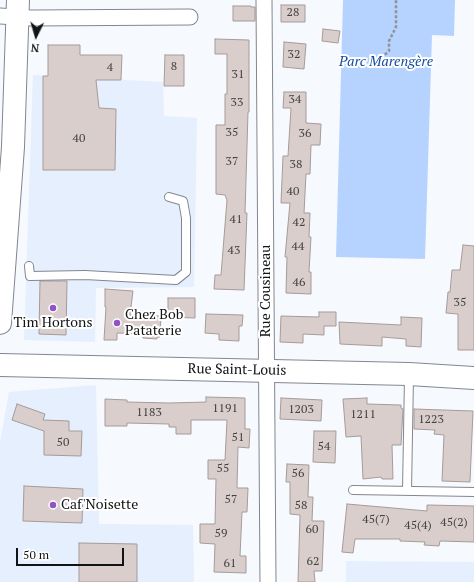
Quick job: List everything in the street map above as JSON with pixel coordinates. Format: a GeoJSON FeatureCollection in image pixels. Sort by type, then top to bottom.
{"type":"FeatureCollection","features":[{"type":"Feature","properties":{"kind":"main road"},"geometry":{"type":"LineString","coordinates":[[0,323],[13,147],[12,11]]}},
{"type":"Feature","properties":{"kind":"main road","name":"Rue Saint-Louis"},"geometry":{"type":"LineString","coordinates":[[0,365],[409,374],[474,378]]}},
{"type":"Feature","properties":{"kind":"street","name":"Rue Cousineau"},"geometry":{"type":"LineString","coordinates":[[264,0],[268,371],[268,582]]}},
{"type":"Feature","properties":{"kind":"street"},"geometry":{"type":"LineString","coordinates":[[12,11],[190,18]]}},
{"type":"Feature","properties":{"kind":"lane"},"geometry":{"type":"LineString","coordinates":[[29,266],[30,276],[86,275],[176,280],[186,272],[186,218],[183,201],[169,197]]}},
{"type":"Feature","properties":{"kind":"lane"},"geometry":{"type":"LineString","coordinates":[[408,491],[409,374]]}},
{"type":"Feature","properties":{"kind":"lane"},"geometry":{"type":"LineString","coordinates":[[353,490],[474,492]]}},
{"type":"Feature","properties":{"kind":"path"},"geometry":{"type":"LineString","coordinates":[[381,58],[389,51],[389,41],[396,26],[396,0]]}},
{"type":"Feature","properties":{"kind":"shaded area"},"geometry":{"type":"Polygon","coordinates":[[[33,75],[163,82],[164,116],[197,118],[194,287],[96,288],[95,342],[24,340],[33,75]]]}},
{"type":"Feature","properties":{"kind":"shaded area"},"geometry":{"type":"Polygon","coordinates":[[[96,385],[99,524],[193,525],[194,582],[0,582],[0,442],[9,392],[96,385]]]}},
{"type":"Feature","properties":{"kind":"shaded area"},"geometry":{"type":"Polygon","coordinates":[[[346,561],[474,562],[474,582],[346,582],[346,561]]]}},
{"type":"Feature","properties":{"kind":"green space","name":"Parc Marengère"},"geometry":{"type":"Polygon","coordinates":[[[343,0],[455,0],[454,36],[432,35],[425,259],[336,257],[343,0]]]}},
{"type":"Feature","properties":{"kind":"building"},"geometry":{"type":"Polygon","coordinates":[[[281,5],[305,5],[305,22],[281,22],[281,5]]]}},
{"type":"Feature","properties":{"kind":"building"},"geometry":{"type":"Polygon","coordinates":[[[233,6],[255,7],[255,21],[233,21],[233,6]]]}},
{"type":"Feature","properties":{"kind":"building"},"geometry":{"type":"Polygon","coordinates":[[[323,29],[340,31],[338,43],[322,41],[323,29]]]}},
{"type":"Feature","properties":{"kind":"building"},"geometry":{"type":"Polygon","coordinates":[[[215,39],[249,40],[249,112],[245,213],[247,213],[244,290],[214,289],[215,275],[221,275],[227,200],[225,195],[216,194],[216,125],[225,125],[227,54],[215,54],[215,39]]]}},
{"type":"Feature","properties":{"kind":"building"},"geometry":{"type":"Polygon","coordinates":[[[284,42],[306,44],[304,69],[283,67],[284,42]]]}},
{"type":"Feature","properties":{"kind":"building"},"geometry":{"type":"Polygon","coordinates":[[[48,45],[80,45],[80,55],[122,55],[121,80],[96,80],[99,108],[116,109],[115,170],[43,170],[43,76],[48,76],[48,45]]]}},
{"type":"Feature","properties":{"kind":"building"},"geometry":{"type":"Polygon","coordinates":[[[165,55],[184,55],[184,86],[164,86],[165,55]]]}},
{"type":"Feature","properties":{"kind":"building"},"geometry":{"type":"Polygon","coordinates":[[[284,92],[306,92],[306,123],[321,124],[320,145],[311,145],[310,174],[306,174],[304,213],[310,213],[309,237],[311,237],[309,272],[311,272],[311,294],[286,293],[287,257],[285,257],[290,203],[281,203],[283,156],[288,156],[291,108],[283,108],[284,92]]]}},
{"type":"Feature","properties":{"kind":"building"},"geometry":{"type":"Polygon","coordinates":[[[463,245],[474,246],[474,350],[458,350],[458,314],[446,313],[452,270],[460,270],[463,245]]]}},
{"type":"Feature","properties":{"kind":"building","name":"Tim Hortons"},"geometry":{"type":"Polygon","coordinates":[[[40,281],[67,281],[66,335],[39,334],[40,281]]]}},
{"type":"Feature","properties":{"kind":"building"},"geometry":{"type":"Polygon","coordinates":[[[105,289],[133,291],[130,315],[161,316],[160,337],[157,337],[157,339],[143,338],[143,334],[117,333],[117,340],[104,340],[106,307],[105,289]]]}},
{"type":"Feature","properties":{"kind":"building"},"geometry":{"type":"Polygon","coordinates":[[[168,298],[195,298],[195,318],[168,317],[168,298]]]}},
{"type":"Feature","properties":{"kind":"building"},"geometry":{"type":"Polygon","coordinates":[[[319,312],[336,312],[336,326],[324,326],[324,335],[303,334],[303,343],[280,342],[281,316],[319,317],[319,312]]]}},
{"type":"Feature","properties":{"kind":"building"},"geometry":{"type":"Polygon","coordinates":[[[206,314],[243,315],[242,326],[239,326],[239,341],[219,340],[219,334],[205,333],[206,314]]]}},
{"type":"Feature","properties":{"kind":"building"},"geometry":{"type":"Polygon","coordinates":[[[401,317],[422,318],[421,347],[406,346],[406,339],[382,337],[382,346],[340,344],[339,322],[401,325],[401,317]]]}},
{"type":"Feature","properties":{"kind":"building"},"geometry":{"type":"Polygon","coordinates":[[[206,397],[245,398],[245,429],[250,429],[249,448],[238,447],[237,488],[248,488],[247,512],[242,512],[240,556],[246,556],[246,573],[214,572],[215,544],[200,543],[200,524],[215,524],[216,479],[208,479],[208,460],[225,460],[227,420],[191,420],[191,434],[176,434],[176,427],[169,427],[169,424],[127,423],[127,426],[105,426],[105,399],[127,400],[127,402],[169,403],[206,402],[206,397]]]}},
{"type":"Feature","properties":{"kind":"building"},"geometry":{"type":"Polygon","coordinates":[[[281,398],[322,400],[321,421],[280,419],[281,398]]]}},
{"type":"Feature","properties":{"kind":"building"},"geometry":{"type":"Polygon","coordinates":[[[367,398],[367,404],[401,405],[401,408],[403,409],[401,445],[392,445],[393,479],[382,479],[381,477],[363,479],[361,436],[346,437],[343,399],[367,398]]]}},
{"type":"Feature","properties":{"kind":"building"},"geometry":{"type":"Polygon","coordinates":[[[17,404],[45,414],[43,420],[69,421],[69,431],[82,431],[81,456],[44,455],[44,431],[12,420],[17,404]]]}},
{"type":"Feature","properties":{"kind":"building"},"geometry":{"type":"Polygon","coordinates":[[[414,409],[473,411],[470,482],[442,481],[444,435],[434,434],[435,430],[414,429],[414,409]]]}},
{"type":"Feature","properties":{"kind":"building"},"geometry":{"type":"Polygon","coordinates":[[[314,431],[336,431],[335,463],[313,462],[314,431]]]}},
{"type":"Feature","properties":{"kind":"building"},"geometry":{"type":"Polygon","coordinates":[[[287,464],[309,465],[308,497],[313,497],[312,521],[324,521],[322,571],[314,571],[315,582],[298,582],[300,515],[290,514],[290,482],[286,482],[287,464]]]}},
{"type":"Feature","properties":{"kind":"building","name":"Caf'Noisette"},"geometry":{"type":"Polygon","coordinates":[[[24,486],[83,489],[82,523],[23,521],[24,486]]]}},
{"type":"Feature","properties":{"kind":"building"},"geometry":{"type":"Polygon","coordinates":[[[347,504],[427,511],[427,505],[474,506],[474,542],[440,541],[439,546],[424,545],[425,542],[400,541],[400,539],[355,539],[353,553],[342,552],[347,504]]]}},
{"type":"Feature","properties":{"kind":"building"},"geometry":{"type":"Polygon","coordinates":[[[79,543],[137,544],[137,582],[79,582],[79,543]]]}},
{"type":"Feature","properties":{"kind":"place","name":"Tim Hortons"},"geometry":{"type":"Point","coordinates":[53,308]}},
{"type":"Feature","properties":{"kind":"place","name":"Chez Bob Pataterie"},"geometry":{"type":"Point","coordinates":[117,323]}},
{"type":"Feature","properties":{"kind":"place","name":"Caf'Noisette"},"geometry":{"type":"Point","coordinates":[53,505]}}]}
